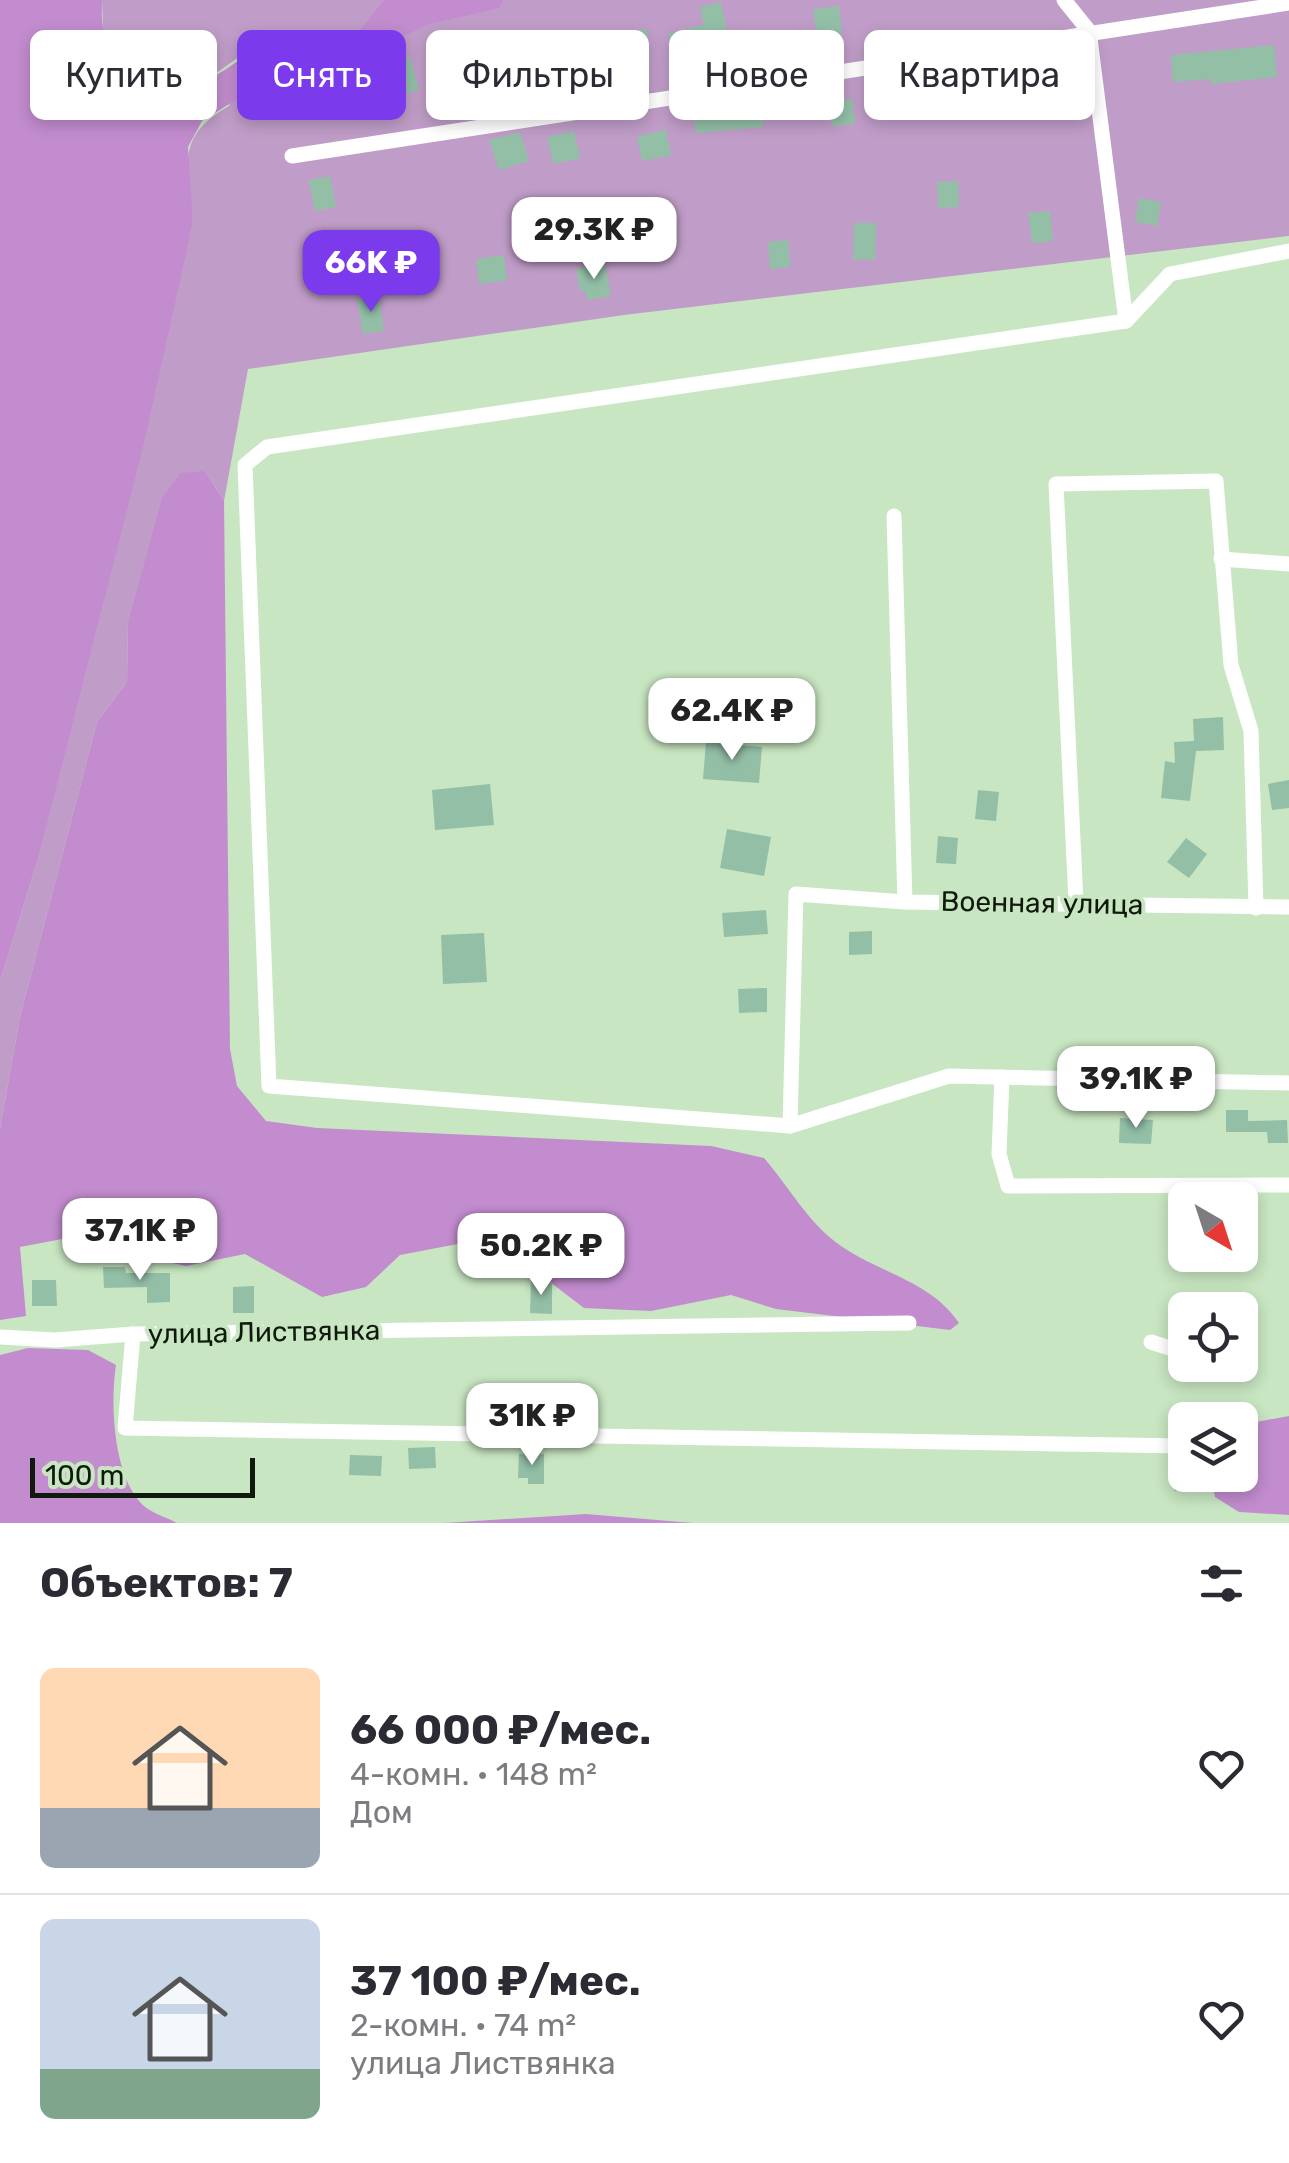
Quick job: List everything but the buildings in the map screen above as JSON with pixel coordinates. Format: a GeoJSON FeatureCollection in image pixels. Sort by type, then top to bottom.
{"type":"FeatureCollection","features":[{"type":"Feature","properties":{"kind":"street"},"geometry":{"type":"LineString","coordinates":[[1064,0],[1088,30]]}},
{"type":"Feature","properties":{"kind":"street"},"geometry":{"type":"LineString","coordinates":[[1095,30],[1289,3]]}},
{"type":"Feature","properties":{"kind":"street"},"geometry":{"type":"LineString","coordinates":[[292,156],[864,66]]}},
{"type":"Feature","properties":{"kind":"street"},"geometry":{"type":"LineString","coordinates":[[1095,78],[1126,321]]}},
{"type":"Feature","properties":{"kind":"street"},"geometry":{"type":"LineString","coordinates":[[1289,251],[1170,274],[1126,321],[267,447],[245,465],[269,1086],[790,1126],[950,1076],[1289,1082]]}},
{"type":"Feature","properties":{"kind":"street"},"geometry":{"type":"LineString","coordinates":[[1076,902],[1056,484],[1216,480],[1231,665],[1251,731],[1256,908]]}},
{"type":"Feature","properties":{"kind":"street"},"geometry":{"type":"LineString","coordinates":[[894,516],[905,902]]}},
{"type":"Feature","properties":{"kind":"street"},"geometry":{"type":"LineString","coordinates":[[1221,559],[1289,564]]}},
{"type":"Feature","properties":{"kind":"street","name":"Военная улица"},"geometry":{"type":"LineString","coordinates":[[790,1126],[796,894],[905,902],[1289,907]]}},
{"type":"Feature","properties":{"kind":"street"},"geometry":{"type":"LineString","coordinates":[[1002,1077],[998,1154],[1008,1186],[1289,1184]]}},
{"type":"Feature","properties":{"kind":"street","name":"улица Листвянка"},"geometry":{"type":"LineString","coordinates":[[908,1323],[133,1334],[124,1428],[1168,1446]]}},
{"type":"Feature","properties":{"kind":"street"},"geometry":{"type":"LineString","coordinates":[[0,1337],[55,1340],[133,1334]]}},
{"type":"Feature","properties":{"kind":"street"},"geometry":{"type":"LineString","coordinates":[[1150,1342],[1168,1348]]}},
{"type":"Feature","properties":{"kind":"shaded area"},"geometry":{"type":"Polygon","coordinates":[[[0,0],[102,0],[104,30],[30,30],[30,120],[204,120],[188,147],[193,222],[144,443],[38,859],[0,981],[0,0]]]}},
{"type":"Feature","properties":{"kind":"shaded area"},"geometry":{"type":"Polygon","coordinates":[[[102,0],[1289,0],[1289,236],[624,315],[248,369],[224,501],[205,471],[128,623],[127,682],[97,722],[20,1017],[0,1129],[0,981],[38,859],[193,222],[188,169],[192,142],[209,120],[217,120],[217,114],[229,106],[237,81],[237,120],[406,120],[406,30],[237,30],[237,58],[217,73],[217,30],[103,29],[102,0]]]}},
{"type":"Feature","properties":{"kind":"shaded area"},"geometry":{"type":"Polygon","coordinates":[[[384,0],[503,0],[499,8],[430,24],[406,35],[406,30],[360,30],[384,0]]]}},
{"type":"Feature","properties":{"kind":"shaded area"},"geometry":{"type":"Polygon","coordinates":[[[237,61],[237,99],[217,112],[217,74],[237,61]]]}},
{"type":"Feature","properties":{"kind":"shaded area"},"geometry":{"type":"Polygon","coordinates":[[[205,471],[224,501],[230,1049],[237,1086],[266,1121],[317,1128],[711,1146],[764,1158],[829,1237],[935,1297],[959,1323],[950,1330],[776,1309],[731,1295],[651,1311],[584,1308],[546,1279],[530,1247],[505,1235],[400,1255],[366,1287],[322,1297],[245,1254],[186,1266],[62,1239],[20,1247],[26,1316],[0,1320],[0,1129],[20,1017],[97,722],[127,682],[128,623],[162,498],[181,473],[205,471]]]}},
{"type":"Feature","properties":{"kind":"shaded area"},"geometry":{"type":"Polygon","coordinates":[[[28,1348],[88,1350],[116,1365],[114,1421],[127,1481],[148,1509],[177,1523],[0,1523],[0,1355],[28,1348]]]}},
{"type":"Feature","properties":{"kind":"shaded area"},"geometry":{"type":"Polygon","coordinates":[[[1289,1416],[1289,1515],[1239,1512],[1215,1497],[1214,1492],[1258,1492],[1258,1422],[1289,1416]]]}},
{"type":"Feature","properties":{"kind":"shaded area"},"geometry":{"type":"Polygon","coordinates":[[[586,1514],[693,1523],[444,1523],[586,1514]]]}}]}
